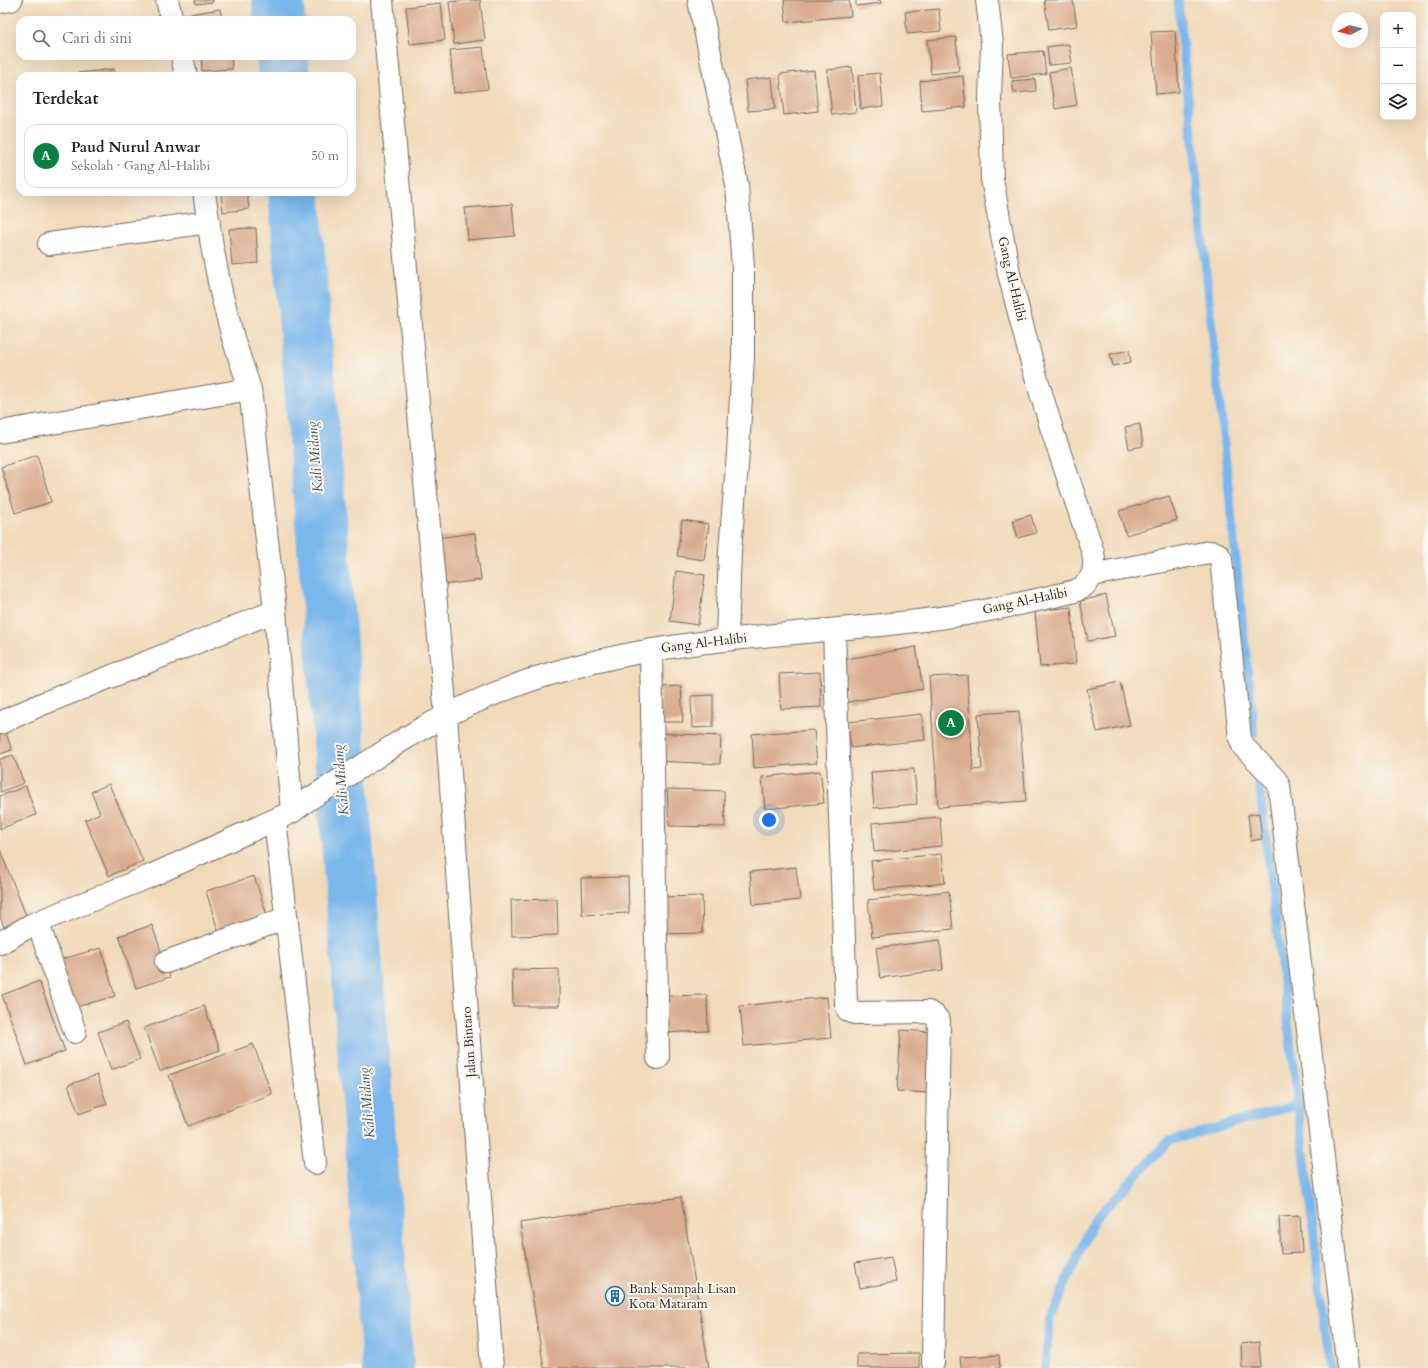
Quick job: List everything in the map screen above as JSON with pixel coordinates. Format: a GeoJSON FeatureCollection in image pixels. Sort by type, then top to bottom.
{"type":"FeatureCollection","features":[{"type":"Feature","properties":{"kind":"street"},"geometry":{"type":"LineString","coordinates":[[0,2],[11,0]]}},
{"type":"Feature","properties":{"kind":"street"},"geometry":{"type":"LineString","coordinates":[[167,0],[171,16]]}},
{"type":"Feature","properties":{"kind":"street","name":"Jalan Bintaro"},"geometry":{"type":"LineString","coordinates":[[382,0],[446,716],[492,1368]]}},
{"type":"Feature","properties":{"kind":"street"},"geometry":{"type":"LineString","coordinates":[[699,0],[737,185],[743,268],[743,357],[738,453],[730,550],[727,639]]}},
{"type":"Feature","properties":{"kind":"street","name":"Gang Al-Halibi"},"geometry":{"type":"LineString","coordinates":[[0,943],[31,925],[148,877],[291,811],[419,730],[486,697],[533,680],[582,665],[651,650],[727,639],[933,620],[1008,606],[1077,590],[1087,582],[1095,568],[1093,552],[1052,430],[1032,363],[1009,274],[993,186],[990,98],[992,44],[987,0]]}},
{"type":"Feature","properties":{"kind":"street"},"geometry":{"type":"LineString","coordinates":[[183,60],[185,72]]}},
{"type":"Feature","properties":{"kind":"street"},"geometry":{"type":"LineString","coordinates":[[205,196],[221,292],[233,338],[250,389],[275,611],[291,811],[286,918],[315,1162]]}},
{"type":"Feature","properties":{"kind":"street"},"geometry":{"type":"LineString","coordinates":[[49,244],[208,222]]}},
{"type":"Feature","properties":{"kind":"street"},"geometry":{"type":"LineString","coordinates":[[0,432],[250,389]]}},
{"type":"Feature","properties":{"kind":"street"},"geometry":{"type":"LineString","coordinates":[[1092,575],[1209,552],[1219,554],[1221,559],[1242,746],[1276,780],[1279,786],[1348,1368]]}},
{"type":"Feature","properties":{"kind":"street"},"geometry":{"type":"LineString","coordinates":[[0,723],[42,704],[275,611]]}},
{"type":"Feature","properties":{"kind":"street"},"geometry":{"type":"LineString","coordinates":[[834,630],[846,1004],[848,1010],[854,1013],[928,1012],[934,1015],[939,1021],[933,1363]]}},
{"type":"Feature","properties":{"kind":"street"},"geometry":{"type":"LineString","coordinates":[[651,650],[658,1058]]}},
{"type":"Feature","properties":{"kind":"street"},"geometry":{"type":"LineString","coordinates":[[166,962],[286,918]]}},
{"type":"Feature","properties":{"kind":"street"},"geometry":{"type":"LineString","coordinates":[[38,923],[75,1032]]}},
{"type":"Feature","properties":{"kind":"building"},"geometry":{"type":"Polygon","coordinates":[[[195,0],[213,0],[213,2],[196,4],[195,0]]]}},
{"type":"Feature","properties":{"kind":"building"},"geometry":{"type":"Polygon","coordinates":[[[480,0],[485,40],[454,44],[449,2],[480,0]]]}},
{"type":"Feature","properties":{"kind":"building"},"geometry":{"type":"Polygon","coordinates":[[[784,0],[849,0],[851,16],[786,22],[784,0]]]}},
{"type":"Feature","properties":{"kind":"building"},"geometry":{"type":"Polygon","coordinates":[[[856,0],[880,0],[881,3],[856,6],[856,0]]]}},
{"type":"Feature","properties":{"kind":"building"},"geometry":{"type":"Polygon","coordinates":[[[1044,0],[1073,0],[1077,26],[1049,30],[1044,0]]]}},
{"type":"Feature","properties":{"kind":"building"},"geometry":{"type":"Polygon","coordinates":[[[441,3],[445,40],[410,44],[406,7],[441,3]]]}},
{"type":"Feature","properties":{"kind":"building"},"geometry":{"type":"Polygon","coordinates":[[[220,9],[221,16],[179,16],[220,9]]]}},
{"type":"Feature","properties":{"kind":"building"},"geometry":{"type":"Polygon","coordinates":[[[939,9],[941,31],[907,34],[905,12],[939,9]]]}},
{"type":"Feature","properties":{"kind":"building"},"geometry":{"type":"Polygon","coordinates":[[[1175,31],[1179,92],[1156,94],[1151,32],[1175,31]]]}},
{"type":"Feature","properties":{"kind":"building"},"geometry":{"type":"Polygon","coordinates":[[[956,37],[959,71],[931,74],[927,40],[956,37]]]}},
{"type":"Feature","properties":{"kind":"building"},"geometry":{"type":"Polygon","coordinates":[[[1069,44],[1072,63],[1049,65],[1047,47],[1069,44]]]}},
{"type":"Feature","properties":{"kind":"building"},"geometry":{"type":"Polygon","coordinates":[[[483,47],[488,89],[454,93],[450,50],[483,47]]]}},
{"type":"Feature","properties":{"kind":"building"},"geometry":{"type":"Polygon","coordinates":[[[1043,51],[1046,74],[1011,78],[1008,54],[1043,51]]]}},
{"type":"Feature","properties":{"kind":"building"},"geometry":{"type":"Polygon","coordinates":[[[201,60],[231,60],[232,69],[202,71],[201,60]]]}},
{"type":"Feature","properties":{"kind":"building"},"geometry":{"type":"Polygon","coordinates":[[[852,67],[856,112],[832,115],[827,70],[852,67]]]}},
{"type":"Feature","properties":{"kind":"building"},"geometry":{"type":"Polygon","coordinates":[[[1071,68],[1077,105],[1055,109],[1049,72],[1071,68]]]}},
{"type":"Feature","properties":{"kind":"building"},"geometry":{"type":"Polygon","coordinates":[[[114,69],[114,72],[87,72],[114,69]]]}},
{"type":"Feature","properties":{"kind":"building"},"geometry":{"type":"Polygon","coordinates":[[[814,70],[818,111],[784,115],[780,74],[814,70]]]}},
{"type":"Feature","properties":{"kind":"building"},"geometry":{"type":"Polygon","coordinates":[[[880,73],[883,106],[861,109],[858,75],[880,73]]]}},
{"type":"Feature","properties":{"kind":"building"},"geometry":{"type":"Polygon","coordinates":[[[963,76],[966,107],[922,111],[920,81],[963,76]]]}},
{"type":"Feature","properties":{"kind":"building"},"geometry":{"type":"Polygon","coordinates":[[[772,77],[775,109],[748,111],[745,80],[772,77]]]}},
{"type":"Feature","properties":{"kind":"building"},"geometry":{"type":"Polygon","coordinates":[[[1035,79],[1036,91],[1014,93],[1012,81],[1035,79]]]}},
{"type":"Feature","properties":{"kind":"building"},"geometry":{"type":"Polygon","coordinates":[[[221,196],[247,196],[249,209],[223,212],[221,196]]]}},
{"type":"Feature","properties":{"kind":"building"},"geometry":{"type":"Polygon","coordinates":[[[512,204],[515,236],[468,240],[465,208],[512,204]]]}},
{"type":"Feature","properties":{"kind":"building"},"geometry":{"type":"Polygon","coordinates":[[[256,228],[258,263],[232,265],[229,229],[256,228]]]}},
{"type":"Feature","properties":{"kind":"building"},"geometry":{"type":"Polygon","coordinates":[[[1129,350],[1131,362],[1113,366],[1110,354],[1129,350]]]}},
{"type":"Feature","properties":{"kind":"building"},"geometry":{"type":"Polygon","coordinates":[[[1140,424],[1143,446],[1129,449],[1125,427],[1140,424]]]}},
{"type":"Feature","properties":{"kind":"building"},"geometry":{"type":"Polygon","coordinates":[[[37,455],[51,502],[15,513],[1,467],[37,455]]]}},
{"type":"Feature","properties":{"kind":"building"},"geometry":{"type":"Polygon","coordinates":[[[1169,496],[1177,520],[1126,535],[1119,511],[1169,496]]]}},
{"type":"Feature","properties":{"kind":"building"},"geometry":{"type":"Polygon","coordinates":[[[1031,515],[1036,533],[1018,538],[1013,520],[1031,515]]]}},
{"type":"Feature","properties":{"kind":"building"},"geometry":{"type":"Polygon","coordinates":[[[682,520],[709,524],[704,560],[677,556],[682,520]]]}},
{"type":"Feature","properties":{"kind":"building"},"geometry":{"type":"Polygon","coordinates":[[[475,533],[481,580],[442,585],[436,538],[475,533]]]}},
{"type":"Feature","properties":{"kind":"building"},"geometry":{"type":"Polygon","coordinates":[[[676,571],[705,575],[698,625],[670,621],[676,571]]]}},
{"type":"Feature","properties":{"kind":"building"},"geometry":{"type":"Polygon","coordinates":[[[1106,595],[1115,636],[1088,641],[1080,601],[1106,595]]]}},
{"type":"Feature","properties":{"kind":"building"},"geometry":{"type":"Polygon","coordinates":[[[1071,607],[1076,664],[1040,667],[1035,611],[1071,607]]]}},
{"type":"Feature","properties":{"kind":"building"},"geometry":{"type":"Polygon","coordinates":[[[916,647],[923,689],[848,702],[841,660],[916,647]]]}},
{"type":"Feature","properties":{"kind":"building"},"geometry":{"type":"Polygon","coordinates":[[[820,672],[821,707],[781,709],[779,674],[820,672]]]}},
{"type":"Feature","properties":{"kind":"building"},"geometry":{"type":"Polygon","coordinates":[[[967,675],[973,770],[982,769],[978,714],[1019,711],[1026,801],[938,807],[929,677],[967,675]]]}},
{"type":"Feature","properties":{"kind":"building"},"geometry":{"type":"Polygon","coordinates":[[[1120,682],[1130,725],[1097,732],[1087,689],[1120,682]]]}},
{"type":"Feature","properties":{"kind":"building"},"geometry":{"type":"Polygon","coordinates":[[[681,686],[683,722],[661,722],[660,687],[681,686]]]}},
{"type":"Feature","properties":{"kind":"building"},"geometry":{"type":"Polygon","coordinates":[[[713,695],[713,727],[692,728],[691,696],[713,695]]]}},
{"type":"Feature","properties":{"kind":"building"},"geometry":{"type":"Polygon","coordinates":[[[922,714],[925,740],[851,748],[848,722],[922,714]]]}},
{"type":"Feature","properties":{"kind":"building"},"geometry":{"type":"Polygon","coordinates":[[[4,728],[12,750],[0,754],[0,729],[4,728]]]}},
{"type":"Feature","properties":{"kind":"building"},"geometry":{"type":"Polygon","coordinates":[[[814,730],[817,763],[754,768],[752,734],[814,730]]]}},
{"type":"Feature","properties":{"kind":"building"},"geometry":{"type":"Polygon","coordinates":[[[655,733],[721,736],[720,764],[654,761],[655,733]]]}},
{"type":"Feature","properties":{"kind":"building"},"geometry":{"type":"Polygon","coordinates":[[[13,755],[24,783],[0,792],[0,759],[13,755]]]}},
{"type":"Feature","properties":{"kind":"building"},"geometry":{"type":"Polygon","coordinates":[[[914,769],[917,804],[874,808],[871,772],[914,769]]]}},
{"type":"Feature","properties":{"kind":"building"},"geometry":{"type":"Polygon","coordinates":[[[820,771],[824,803],[765,809],[762,777],[820,771]]]}},
{"type":"Feature","properties":{"kind":"building"},"geometry":{"type":"Polygon","coordinates":[[[109,784],[143,861],[109,876],[85,820],[100,813],[91,792],[109,784]]]}},
{"type":"Feature","properties":{"kind":"building"},"geometry":{"type":"Polygon","coordinates":[[[26,786],[36,815],[0,829],[0,796],[26,786]]]}},
{"type":"Feature","properties":{"kind":"building"},"geometry":{"type":"Polygon","coordinates":[[[667,789],[724,791],[725,827],[669,826],[667,789]]]}},
{"type":"Feature","properties":{"kind":"building"},"geometry":{"type":"Polygon","coordinates":[[[1259,813],[1262,839],[1251,841],[1248,815],[1259,813]]]}},
{"type":"Feature","properties":{"kind":"building"},"geometry":{"type":"Polygon","coordinates":[[[940,817],[942,846],[874,852],[872,823],[940,817]]]}},
{"type":"Feature","properties":{"kind":"building"},"geometry":{"type":"Polygon","coordinates":[[[0,850],[27,918],[4,927],[0,917],[0,850]]]}},
{"type":"Feature","properties":{"kind":"building"},"geometry":{"type":"Polygon","coordinates":[[[942,854],[945,883],[874,890],[871,861],[942,854]]]}},
{"type":"Feature","properties":{"kind":"building"},"geometry":{"type":"Polygon","coordinates":[[[796,867],[800,900],[753,905],[750,872],[796,867]]]}},
{"type":"Feature","properties":{"kind":"building"},"geometry":{"type":"Polygon","coordinates":[[[254,876],[269,921],[220,937],[206,891],[254,876]]]}},
{"type":"Feature","properties":{"kind":"building"},"geometry":{"type":"Polygon","coordinates":[[[628,877],[629,913],[582,915],[581,878],[628,877]]]}},
{"type":"Feature","properties":{"kind":"building"},"geometry":{"type":"Polygon","coordinates":[[[949,891],[953,929],[872,937],[868,900],[949,891]]]}},
{"type":"Feature","properties":{"kind":"building"},"geometry":{"type":"Polygon","coordinates":[[[702,896],[703,933],[657,934],[656,897],[702,896]]]}},
{"type":"Feature","properties":{"kind":"building"},"geometry":{"type":"Polygon","coordinates":[[[557,899],[558,935],[512,936],[511,900],[557,899]]]}},
{"type":"Feature","properties":{"kind":"building"},"geometry":{"type":"Polygon","coordinates":[[[152,925],[170,977],[136,988],[119,936],[152,925]]]}},
{"type":"Feature","properties":{"kind":"building"},"geometry":{"type":"Polygon","coordinates":[[[940,940],[943,970],[880,978],[876,948],[940,940]]]}},
{"type":"Feature","properties":{"kind":"building"},"geometry":{"type":"Polygon","coordinates":[[[101,948],[115,996],[69,1009],[55,961],[101,948]]]}},
{"type":"Feature","properties":{"kind":"building"},"geometry":{"type":"Polygon","coordinates":[[[559,969],[559,1006],[513,1006],[512,970],[559,969]]]}},
{"type":"Feature","properties":{"kind":"building"},"geometry":{"type":"Polygon","coordinates":[[[39,981],[65,1051],[27,1065],[2,995],[39,981]]]}},
{"type":"Feature","properties":{"kind":"building"},"geometry":{"type":"Polygon","coordinates":[[[707,995],[708,1031],[662,1033],[661,996],[707,995]]]}},
{"type":"Feature","properties":{"kind":"building"},"geometry":{"type":"Polygon","coordinates":[[[827,997],[831,1038],[744,1046],[740,1006],[827,997]]]}},
{"type":"Feature","properties":{"kind":"building"},"geometry":{"type":"Polygon","coordinates":[[[204,1006],[220,1050],[160,1071],[144,1028],[204,1006]]]}},
{"type":"Feature","properties":{"kind":"building"},"geometry":{"type":"Polygon","coordinates":[[[126,1022],[140,1059],[111,1070],[98,1032],[126,1022]]]}},
{"type":"Feature","properties":{"kind":"building"},"geometry":{"type":"Polygon","coordinates":[[[901,1030],[932,1032],[928,1093],[897,1091],[901,1030]]]}},
{"type":"Feature","properties":{"kind":"building"},"geometry":{"type":"Polygon","coordinates":[[[253,1044],[272,1094],[188,1126],[169,1075],[253,1044]]]}},
{"type":"Feature","properties":{"kind":"building"},"geometry":{"type":"Polygon","coordinates":[[[97,1075],[107,1104],[79,1114],[68,1085],[97,1075]]]}},
{"type":"Feature","properties":{"kind":"building","name":"Bank Sampah Lisan Kota Mataram"},"geometry":{"type":"Polygon","coordinates":[[[681,1197],[709,1368],[544,1368],[520,1223],[681,1197]]]}},
{"type":"Feature","properties":{"kind":"building"},"geometry":{"type":"Polygon","coordinates":[[[1300,1216],[1302,1253],[1281,1254],[1279,1217],[1300,1216]]]}},
{"type":"Feature","properties":{"kind":"building"},"geometry":{"type":"Polygon","coordinates":[[[891,1257],[896,1282],[860,1288],[855,1263],[891,1257]]]}},
{"type":"Feature","properties":{"kind":"building"},"geometry":{"type":"Polygon","coordinates":[[[1259,1342],[1261,1368],[1242,1368],[1241,1344],[1259,1342]]]}},
{"type":"Feature","properties":{"kind":"building"},"geometry":{"type":"Polygon","coordinates":[[[919,1353],[919,1368],[857,1368],[857,1354],[919,1353]]]}},
{"type":"Feature","properties":{"kind":"building"},"geometry":{"type":"Polygon","coordinates":[[[999,1355],[1000,1368],[961,1368],[960,1357],[999,1355]]]}},
{"type":"Feature","properties":{"kind":"waterway","name":"Kali Midang"},"geometry":{"type":"LineString","coordinates":[[278,0],[279,16]]}},
{"type":"Feature","properties":{"kind":"waterway"},"geometry":{"type":"LineString","coordinates":[[1178,0],[1254,733]]}},
{"type":"Feature","properties":{"kind":"waterway","name":"Kali Midang"},"geometry":{"type":"LineString","coordinates":[[282,60],[284,72]]}},
{"type":"Feature","properties":{"kind":"waterway","name":"Kali Midang"},"geometry":{"type":"LineString","coordinates":[[294,196],[344,802],[388,1368]]}},
{"type":"Feature","properties":{"kind":"waterway"},"geometry":{"type":"LineString","coordinates":[[1258,774],[1330,1368]]}},
{"type":"Feature","properties":{"kind":"waterway"},"geometry":{"type":"LineString","coordinates":[[1045,1368],[1050,1318],[1094,1220],[1169,1141],[1297,1105]]}},
{"type":"Feature","properties":{"kind":"place","name":"Paud Nurul Anwar"},"geometry":{"type":"Point","coordinates":[951,723]}},
{"type":"Feature","properties":{"kind":"place","name":"Bank Sampah Lisan Kota Mataram"},"geometry":{"type":"Point","coordinates":[615,1296]}}]}
